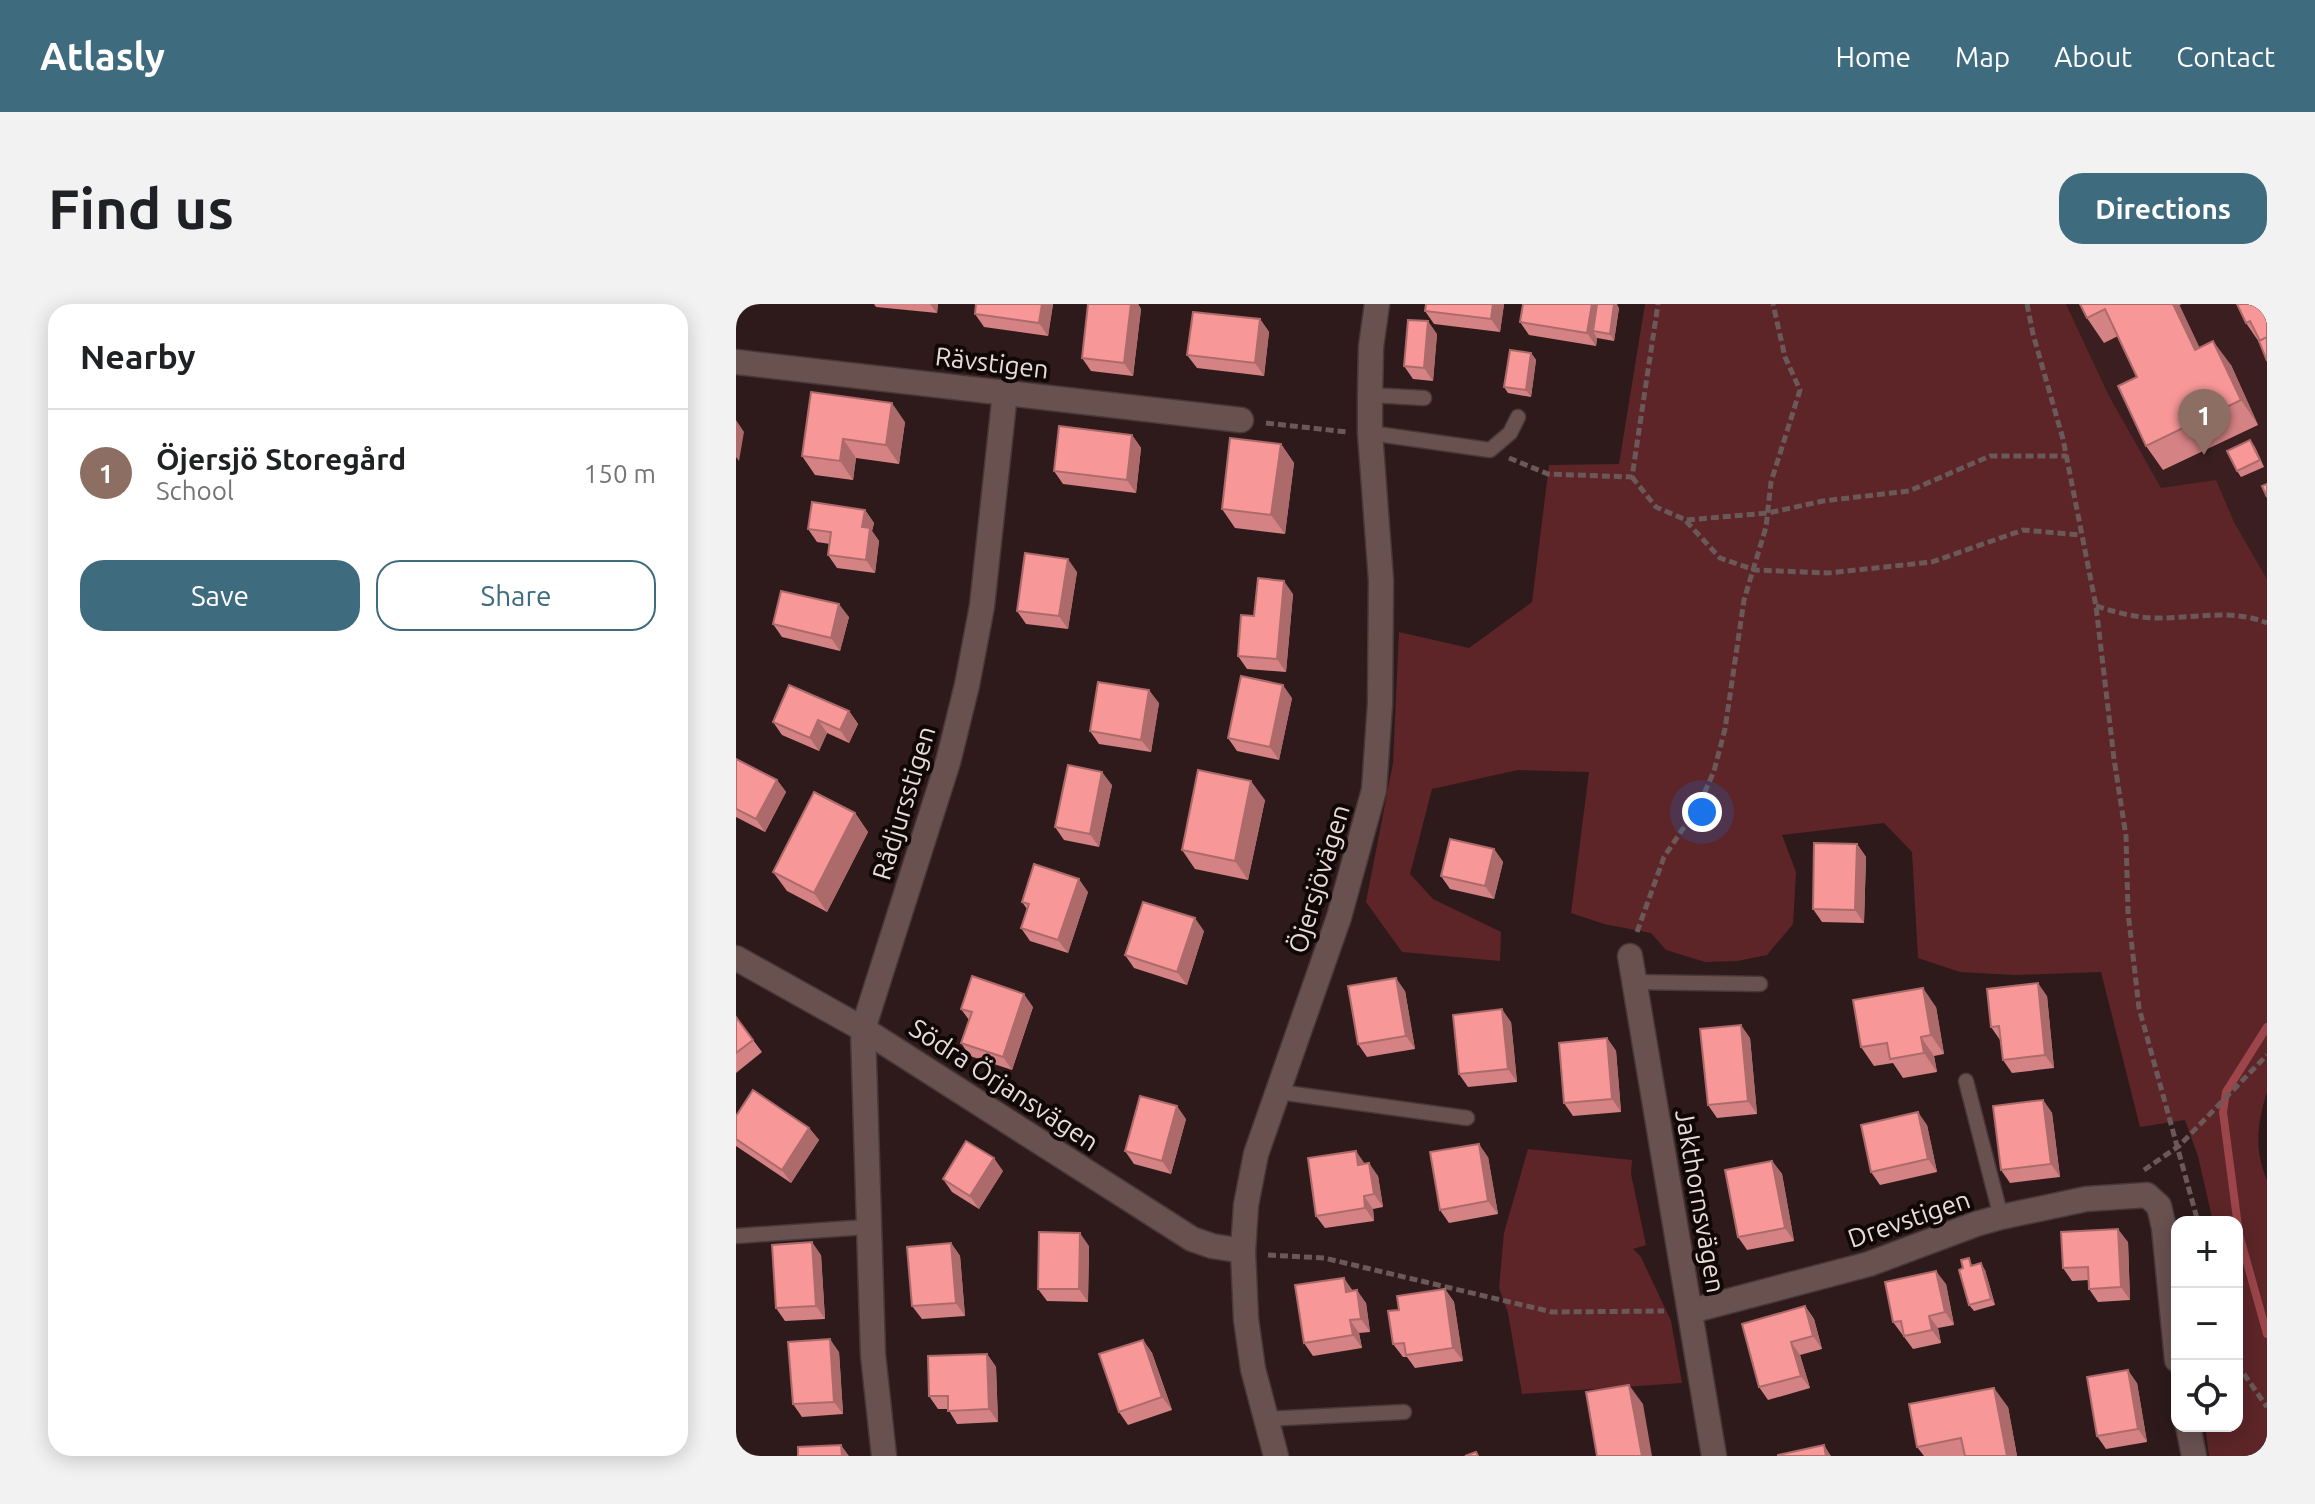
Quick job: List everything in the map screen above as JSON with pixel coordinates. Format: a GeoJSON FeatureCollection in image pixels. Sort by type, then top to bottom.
{"type":"FeatureCollection","features":[{"type":"Feature","properties":{"kind":"street","name":"Öjersjövägen"},"geometry":{"type":"LineString","coordinates":[[1276,1456],[1253,1369],[1246,1319],[1243,1251],[1256,1154],[1339,917],[1374,790],[1380,704],[1381,580],[1370,395],[1371,347],[1377,304]]}},
{"type":"Feature","properties":{"kind":"street","name":"Rävstigen"},"geometry":{"type":"LineString","coordinates":[[736,362],[1241,420]]}},
{"type":"Feature","properties":{"kind":"street","name":"Rådjursstigen"},"geometry":{"type":"LineString","coordinates":[[884,1456],[873,1355],[863,1029],[948,762],[967,685],[982,606],[1005,393]]}},
{"type":"Feature","properties":{"kind":"street","name":"Jakthornsvägen"},"geometry":{"type":"LineString","coordinates":[[1630,956],[1714,1456]]}},
{"type":"Feature","properties":{"kind":"street","name":"Södra Örjansvägen"},"geometry":{"type":"LineString","coordinates":[[736,958],[863,1029],[1192,1239],[1243,1251]]}},
{"type":"Feature","properties":{"kind":"street","name":"Drevstigen"},"geometry":{"type":"LineString","coordinates":[[1691,1311],[1869,1264],[2001,1217],[2143,1184]]}},
{"type":"Feature","properties":{"kind":"street"},"geometry":{"type":"LineString","coordinates":[[2143,1184],[2159,1206],[2171,1299]]}},
{"type":"Feature","properties":{"kind":"street"},"geometry":{"type":"LineString","coordinates":[[2189,1432],[2194,1456]]}},
{"type":"Feature","properties":{"kind":"lane"},"geometry":{"type":"LineString","coordinates":[[1370,395],[1424,398]]}},
{"type":"Feature","properties":{"kind":"lane"},"geometry":{"type":"LineString","coordinates":[[1370,433],[1490,450],[1510,433],[1518,417]]}},
{"type":"Feature","properties":{"kind":"lane"},"geometry":{"type":"LineString","coordinates":[[1634,982],[1760,984]]}},
{"type":"Feature","properties":{"kind":"lane"},"geometry":{"type":"LineString","coordinates":[[1966,1081],[2001,1217]]}},
{"type":"Feature","properties":{"kind":"lane"},"geometry":{"type":"LineString","coordinates":[[1279,1092],[1467,1118]]}},
{"type":"Feature","properties":{"kind":"lane"},"geometry":{"type":"LineString","coordinates":[[736,1236],[867,1227]]}},
{"type":"Feature","properties":{"kind":"lane"},"geometry":{"type":"LineString","coordinates":[[1265,1419],[1404,1412]]}},
{"type":"Feature","properties":{"kind":"path"},"geometry":{"type":"LineString","coordinates":[[1658,304],[1632,477],[1656,507],[1686,520],[1720,558],[1755,570],[1828,573],[1932,562],[2023,530],[2081,535]]}},
{"type":"Feature","properties":{"kind":"path"},"geometry":{"type":"LineString","coordinates":[[1630,956],[1664,857],[1700,803],[1714,771],[1725,729],[1744,600],[1755,570],[1768,513],[1771,482],[1800,390],[1785,357],[1773,304]]}},
{"type":"Feature","properties":{"kind":"path"},"geometry":{"type":"LineString","coordinates":[[2027,304],[2067,456],[2096,606],[2126,836],[2128,912],[2139,1008],[2196,1216]]}},
{"type":"Feature","properties":{"kind":"path"},"geometry":{"type":"LineString","coordinates":[[1241,420],[1370,433]]}},
{"type":"Feature","properties":{"kind":"path"},"geometry":{"type":"LineString","coordinates":[[1490,450],[1548,474],[1632,477]]}},
{"type":"Feature","properties":{"kind":"path"},"geometry":{"type":"LineString","coordinates":[[1686,520],[1768,513],[1823,501],[1909,491],[1990,456],[2067,456]]}},
{"type":"Feature","properties":{"kind":"path"},"geometry":{"type":"LineString","coordinates":[[2096,606],[2125,616],[2229,615],[2249,616],[2267,623]]}},
{"type":"Feature","properties":{"kind":"path"},"geometry":{"type":"LineString","coordinates":[[2143,1184],[2267,1055]]}},
{"type":"Feature","properties":{"kind":"path"},"geometry":{"type":"LineString","coordinates":[[1243,1251],[1324,1258],[1552,1312],[1691,1311]]}},
{"type":"Feature","properties":{"kind":"path"},"geometry":{"type":"LineString","coordinates":[[2243,1373],[2267,1407]]}},
{"type":"Feature","properties":{"kind":"shaded area"},"geometry":{"type":"Polygon","coordinates":[[[1645,304],[2066,304],[2109,396],[2161,488],[2216,480],[2234,522],[2267,579],[2267,1092],[2258,1137],[2267,1180],[2267,1456],[2209,1456],[2206,1432],[2243,1432],[2243,1216],[2212,1216],[2198,1156],[2185,1120],[2140,1127],[2101,972],[2015,975],[1960,972],[1918,958],[1912,852],[1884,823],[1782,835],[1796,872],[1793,924],[1767,955],[1737,961],[1705,962],[1666,950],[1651,933],[1604,924],[1571,913],[1589,772],[1518,770],[1432,789],[1410,874],[1433,899],[1501,932],[1500,961],[1402,952],[1366,902],[1393,763],[1399,632],[1469,648],[1532,602],[1549,465],[1619,464],[1645,304]]]}},
{"type":"Feature","properties":{"kind":"shaded area"},"geometry":{"type":"Polygon","coordinates":[[[2066,304],[2267,304],[2267,579],[2234,522],[2216,480],[2161,489],[2109,396],[2066,304]]]}},
{"type":"Feature","properties":{"kind":"shaded area"},"geometry":{"type":"Polygon","coordinates":[[[1528,1149],[1632,1160],[1631,1174],[1646,1245],[1633,1249],[1641,1257],[1671,1321],[1682,1383],[1522,1394],[1508,1313],[1499,1288],[1504,1233],[1528,1149]]]}},
{"type":"Feature","properties":{"kind":"building"},"geometry":{"type":"Polygon","coordinates":[[[976,304],[1042,304],[1039,323],[975,314],[976,304]]]}},
{"type":"Feature","properties":{"kind":"building"},"geometry":{"type":"Polygon","coordinates":[[[1088,304],[1131,304],[1124,363],[1082,358],[1088,304]]]}},
{"type":"Feature","properties":{"kind":"building"},"geometry":{"type":"Polygon","coordinates":[[[1426,304],[1493,304],[1491,319],[1425,311],[1426,304]]]}},
{"type":"Feature","properties":{"kind":"building"},"geometry":{"type":"Polygon","coordinates":[[[1523,304],[1592,304],[1587,333],[1520,322],[1523,304]]]}},
{"type":"Feature","properties":{"kind":"building"},"geometry":{"type":"Polygon","coordinates":[[[1597,304],[1614,304],[1610,334],[1593,331],[1597,304]]]}},
{"type":"Feature","properties":{"kind":"building"},"geometry":{"type":"Polygon","coordinates":[[[2080,304],[2173,304],[2195,350],[2213,341],[2241,400],[2146,446],[2118,386],[2137,377],[2105,309],[2087,318],[2080,304]]]}},
{"type":"Feature","properties":{"kind":"building"},"geometry":{"type":"Polygon","coordinates":[[[2237,304],[2267,304],[2267,337],[2260,341],[2237,304]]]}},
{"type":"Feature","properties":{"kind":"building"},"geometry":{"type":"Polygon","coordinates":[[[1193,312],[1260,319],[1255,363],[1187,355],[1193,312]]]}},
{"type":"Feature","properties":{"kind":"building"},"geometry":{"type":"Polygon","coordinates":[[[1408,320],[1428,321],[1424,368],[1404,366],[1408,320]]]}},
{"type":"Feature","properties":{"kind":"building"},"geometry":{"type":"Polygon","coordinates":[[[2267,337],[2267,361],[2259,341],[2267,337]]]}},
{"type":"Feature","properties":{"kind":"building"},"geometry":{"type":"Polygon","coordinates":[[[1510,350],[1531,353],[1526,390],[1504,387],[1510,350]]]}},
{"type":"Feature","properties":{"kind":"building"},"geometry":{"type":"Polygon","coordinates":[[[811,392],[892,403],[886,445],[843,439],[840,461],[802,456],[811,392]]]}},
{"type":"Feature","properties":{"kind":"building"},"geometry":{"type":"Polygon","coordinates":[[[1059,426],[1132,435],[1127,480],[1054,471],[1059,426]]]}},
{"type":"Feature","properties":{"kind":"building"},"geometry":{"type":"Polygon","coordinates":[[[1230,438],[1281,444],[1271,515],[1222,509],[1230,438]]]}},
{"type":"Feature","properties":{"kind":"building"},"geometry":{"type":"Polygon","coordinates":[[[2250,440],[2260,460],[2237,471],[2227,451],[2250,440]]]}},
{"type":"Feature","properties":{"kind":"building"},"geometry":{"type":"Polygon","coordinates":[[[812,502],[865,510],[862,527],[870,528],[866,560],[828,555],[831,532],[808,529],[812,502]]]}},
{"type":"Feature","properties":{"kind":"building"},"geometry":{"type":"Polygon","coordinates":[[[1025,553],[1068,559],[1059,616],[1017,611],[1025,553]]]}},
{"type":"Feature","properties":{"kind":"building"},"geometry":{"type":"Polygon","coordinates":[[[1258,578],[1284,581],[1277,659],[1238,656],[1241,615],[1254,616],[1258,578]]]}},
{"type":"Feature","properties":{"kind":"building"},"geometry":{"type":"Polygon","coordinates":[[[781,591],[839,604],[831,638],[773,624],[781,591]]]}},
{"type":"Feature","properties":{"kind":"building"},"geometry":{"type":"Polygon","coordinates":[[[1241,676],[1283,685],[1270,747],[1228,738],[1241,676]]]}},
{"type":"Feature","properties":{"kind":"building"},"geometry":{"type":"Polygon","coordinates":[[[1098,682],[1149,690],[1141,740],[1090,731],[1098,682]]]}},
{"type":"Feature","properties":{"kind":"building"},"geometry":{"type":"Polygon","coordinates":[[[789,685],[849,711],[840,730],[818,720],[810,738],[773,722],[789,685]]]}},
{"type":"Feature","properties":{"kind":"building"},"geometry":{"type":"Polygon","coordinates":[[[736,759],[777,780],[756,819],[736,809],[736,759]]]}},
{"type":"Feature","properties":{"kind":"building"},"geometry":{"type":"Polygon","coordinates":[[[1068,765],[1102,772],[1090,834],[1055,827],[1068,765]]]}},
{"type":"Feature","properties":{"kind":"building"},"geometry":{"type":"Polygon","coordinates":[[[1198,770],[1251,781],[1235,861],[1182,850],[1198,770]]]}},
{"type":"Feature","properties":{"kind":"building"},"geometry":{"type":"Polygon","coordinates":[[[814,792],[855,813],[814,893],[773,872],[814,792]]]}},
{"type":"Feature","properties":{"kind":"building"},"geometry":{"type":"Polygon","coordinates":[[[1450,839],[1494,849],[1485,886],[1441,876],[1450,839]]]}},
{"type":"Feature","properties":{"kind":"building"},"geometry":{"type":"Polygon","coordinates":[[[1814,843],[1857,844],[1855,910],[1813,909],[1814,843]]]}},
{"type":"Feature","properties":{"kind":"building"},"geometry":{"type":"Polygon","coordinates":[[[1034,864],[1079,879],[1058,940],[1021,928],[1029,904],[1022,902],[1034,864]]]}},
{"type":"Feature","properties":{"kind":"building"},"geometry":{"type":"Polygon","coordinates":[[[1143,902],[1195,918],[1177,972],[1125,955],[1143,902]]]}},
{"type":"Feature","properties":{"kind":"building"},"geometry":{"type":"Polygon","coordinates":[[[972,976],[1024,994],[1003,1057],[961,1043],[972,1012],[961,1009],[972,976]]]}},
{"type":"Feature","properties":{"kind":"building"},"geometry":{"type":"Polygon","coordinates":[[[1396,978],[1406,1036],[1358,1044],[1348,986],[1396,978]]]}},
{"type":"Feature","properties":{"kind":"building"},"geometry":{"type":"Polygon","coordinates":[[[2038,983],[2045,1055],[2003,1060],[1999,1026],[1991,1027],[1987,989],[2038,983]]]}},
{"type":"Feature","properties":{"kind":"building"},"geometry":{"type":"Polygon","coordinates":[[[1923,988],[1931,1035],[1921,1037],[1924,1053],[1890,1059],[1887,1043],[1861,1047],[1853,1000],[1923,988]]]}},
{"type":"Feature","properties":{"kind":"building"},"geometry":{"type":"Polygon","coordinates":[[[1502,1009],[1508,1069],[1459,1074],[1453,1015],[1502,1009]]]}},
{"type":"Feature","properties":{"kind":"building"},"geometry":{"type":"Polygon","coordinates":[[[736,1017],[753,1040],[736,1053],[736,1017]]]}},
{"type":"Feature","properties":{"kind":"building"},"geometry":{"type":"Polygon","coordinates":[[[1741,1025],[1748,1101],[1708,1105],[1700,1029],[1741,1025]]]}},
{"type":"Feature","properties":{"kind":"building"},"geometry":{"type":"Polygon","coordinates":[[[1607,1038],[1612,1099],[1564,1103],[1559,1043],[1607,1038]]]}},
{"type":"Feature","properties":{"kind":"building"},"geometry":{"type":"Polygon","coordinates":[[[753,1090],[809,1128],[782,1170],[736,1139],[736,1116],[753,1090]]]}},
{"type":"Feature","properties":{"kind":"building"},"geometry":{"type":"Polygon","coordinates":[[[1140,1096],[1177,1106],[1162,1161],[1125,1151],[1140,1096]]]}},
{"type":"Feature","properties":{"kind":"building"},"geometry":{"type":"Polygon","coordinates":[[[2043,1100],[2051,1164],[2001,1170],[1993,1106],[2043,1100]]]}},
{"type":"Feature","properties":{"kind":"building"},"geometry":{"type":"Polygon","coordinates":[[[1918,1112],[1928,1159],[1871,1172],[1861,1125],[1918,1112]]]}},
{"type":"Feature","properties":{"kind":"building"},"geometry":{"type":"Polygon","coordinates":[[[966,1141],[994,1158],[970,1196],[943,1179],[966,1141]]]}},
{"type":"Feature","properties":{"kind":"building"},"geometry":{"type":"Polygon","coordinates":[[[1479,1144],[1488,1201],[1440,1210],[1430,1152],[1479,1144]]]}},
{"type":"Feature","properties":{"kind":"building"},"geometry":{"type":"Polygon","coordinates":[[[1356,1151],[1358,1165],[1369,1163],[1374,1194],[1364,1196],[1365,1208],[1316,1216],[1308,1158],[1356,1151]]]}},
{"type":"Feature","properties":{"kind":"building"},"geometry":{"type":"Polygon","coordinates":[[[1772,1161],[1785,1228],[1738,1237],[1725,1170],[1772,1161]]]}},
{"type":"Feature","properties":{"kind":"building"},"geometry":{"type":"Polygon","coordinates":[[[2118,1229],[2121,1287],[2089,1289],[2088,1267],[2063,1268],[2061,1232],[2118,1229]]]}},
{"type":"Feature","properties":{"kind":"building"},"geometry":{"type":"Polygon","coordinates":[[[1039,1232],[1080,1233],[1079,1289],[1038,1289],[1039,1232]]]}},
{"type":"Feature","properties":{"kind":"building"},"geometry":{"type":"Polygon","coordinates":[[[812,1242],[816,1306],[776,1308],[772,1245],[812,1242]]]}},
{"type":"Feature","properties":{"kind":"building"},"geometry":{"type":"Polygon","coordinates":[[[951,1243],[956,1303],[912,1306],[907,1247],[951,1243]]]}},
{"type":"Feature","properties":{"kind":"building"},"geometry":{"type":"Polygon","coordinates":[[[1969,1258],[1971,1266],[1981,1263],[1991,1299],[1969,1305],[1959,1270],[1963,1268],[1961,1260],[1969,1258]]]}},
{"type":"Feature","properties":{"kind":"building"},"geometry":{"type":"Polygon","coordinates":[[[1936,1271],[1945,1312],[1929,1316],[1932,1330],[1904,1336],[1901,1321],[1893,1322],[1885,1282],[1936,1271]]]}},
{"type":"Feature","properties":{"kind":"building"},"geometry":{"type":"Polygon","coordinates":[[[1344,1278],[1346,1292],[1357,1290],[1361,1319],[1350,1320],[1353,1335],[1304,1343],[1295,1285],[1344,1278]]]}},
{"type":"Feature","properties":{"kind":"building"},"geometry":{"type":"Polygon","coordinates":[[[1445,1289],[1453,1348],[1406,1355],[1404,1343],[1393,1344],[1388,1311],[1399,1310],[1397,1296],[1445,1289]]]}},
{"type":"Feature","properties":{"kind":"building"},"geometry":{"type":"Polygon","coordinates":[[[1805,1306],[1813,1336],[1791,1342],[1801,1376],[1759,1387],[1742,1324],[1805,1306]]]}},
{"type":"Feature","properties":{"kind":"building"},"geometry":{"type":"Polygon","coordinates":[[[830,1339],[834,1402],[793,1404],[788,1342],[830,1339]]]}},
{"type":"Feature","properties":{"kind":"building"},"geometry":{"type":"Polygon","coordinates":[[[1143,1340],[1162,1397],[1119,1412],[1099,1354],[1143,1340]]]}},
{"type":"Feature","properties":{"kind":"building"},"geometry":{"type":"Polygon","coordinates":[[[987,1354],[989,1409],[948,1411],[948,1396],[929,1396],[928,1356],[987,1354]]]}},
{"type":"Feature","properties":{"kind":"building"},"geometry":{"type":"Polygon","coordinates":[[[2128,1370],[2138,1429],[2097,1436],[2087,1377],[2128,1370]]]}},
{"type":"Feature","properties":{"kind":"building"},"geometry":{"type":"Polygon","coordinates":[[[1629,1385],[1642,1456],[1597,1456],[1586,1392],[1629,1385]]]}},
{"type":"Feature","properties":{"kind":"building"},"geometry":{"type":"Polygon","coordinates":[[[1994,1388],[2007,1456],[1965,1456],[1961,1438],[1917,1447],[1909,1404],[1994,1388]]]}},
{"type":"Feature","properties":{"kind":"building"},"geometry":{"type":"Polygon","coordinates":[[[841,1445],[842,1456],[798,1456],[798,1447],[841,1445]]]}},
{"type":"Feature","properties":{"kind":"building"},"geometry":{"type":"Polygon","coordinates":[[[1824,1445],[1826,1456],[1778,1456],[1778,1455],[1824,1445]]]}},
{"type":"Feature","properties":{"kind":"waterway"},"geometry":{"type":"LineString","coordinates":[[2267,1027],[2226,1092],[2223,1112],[2239,1234],[2267,1334]]}},
{"type":"Feature","properties":{"kind":"place","name":"Öjersjö Storegård"},"geometry":{"type":"Point","coordinates":[2204,455]}}]}
